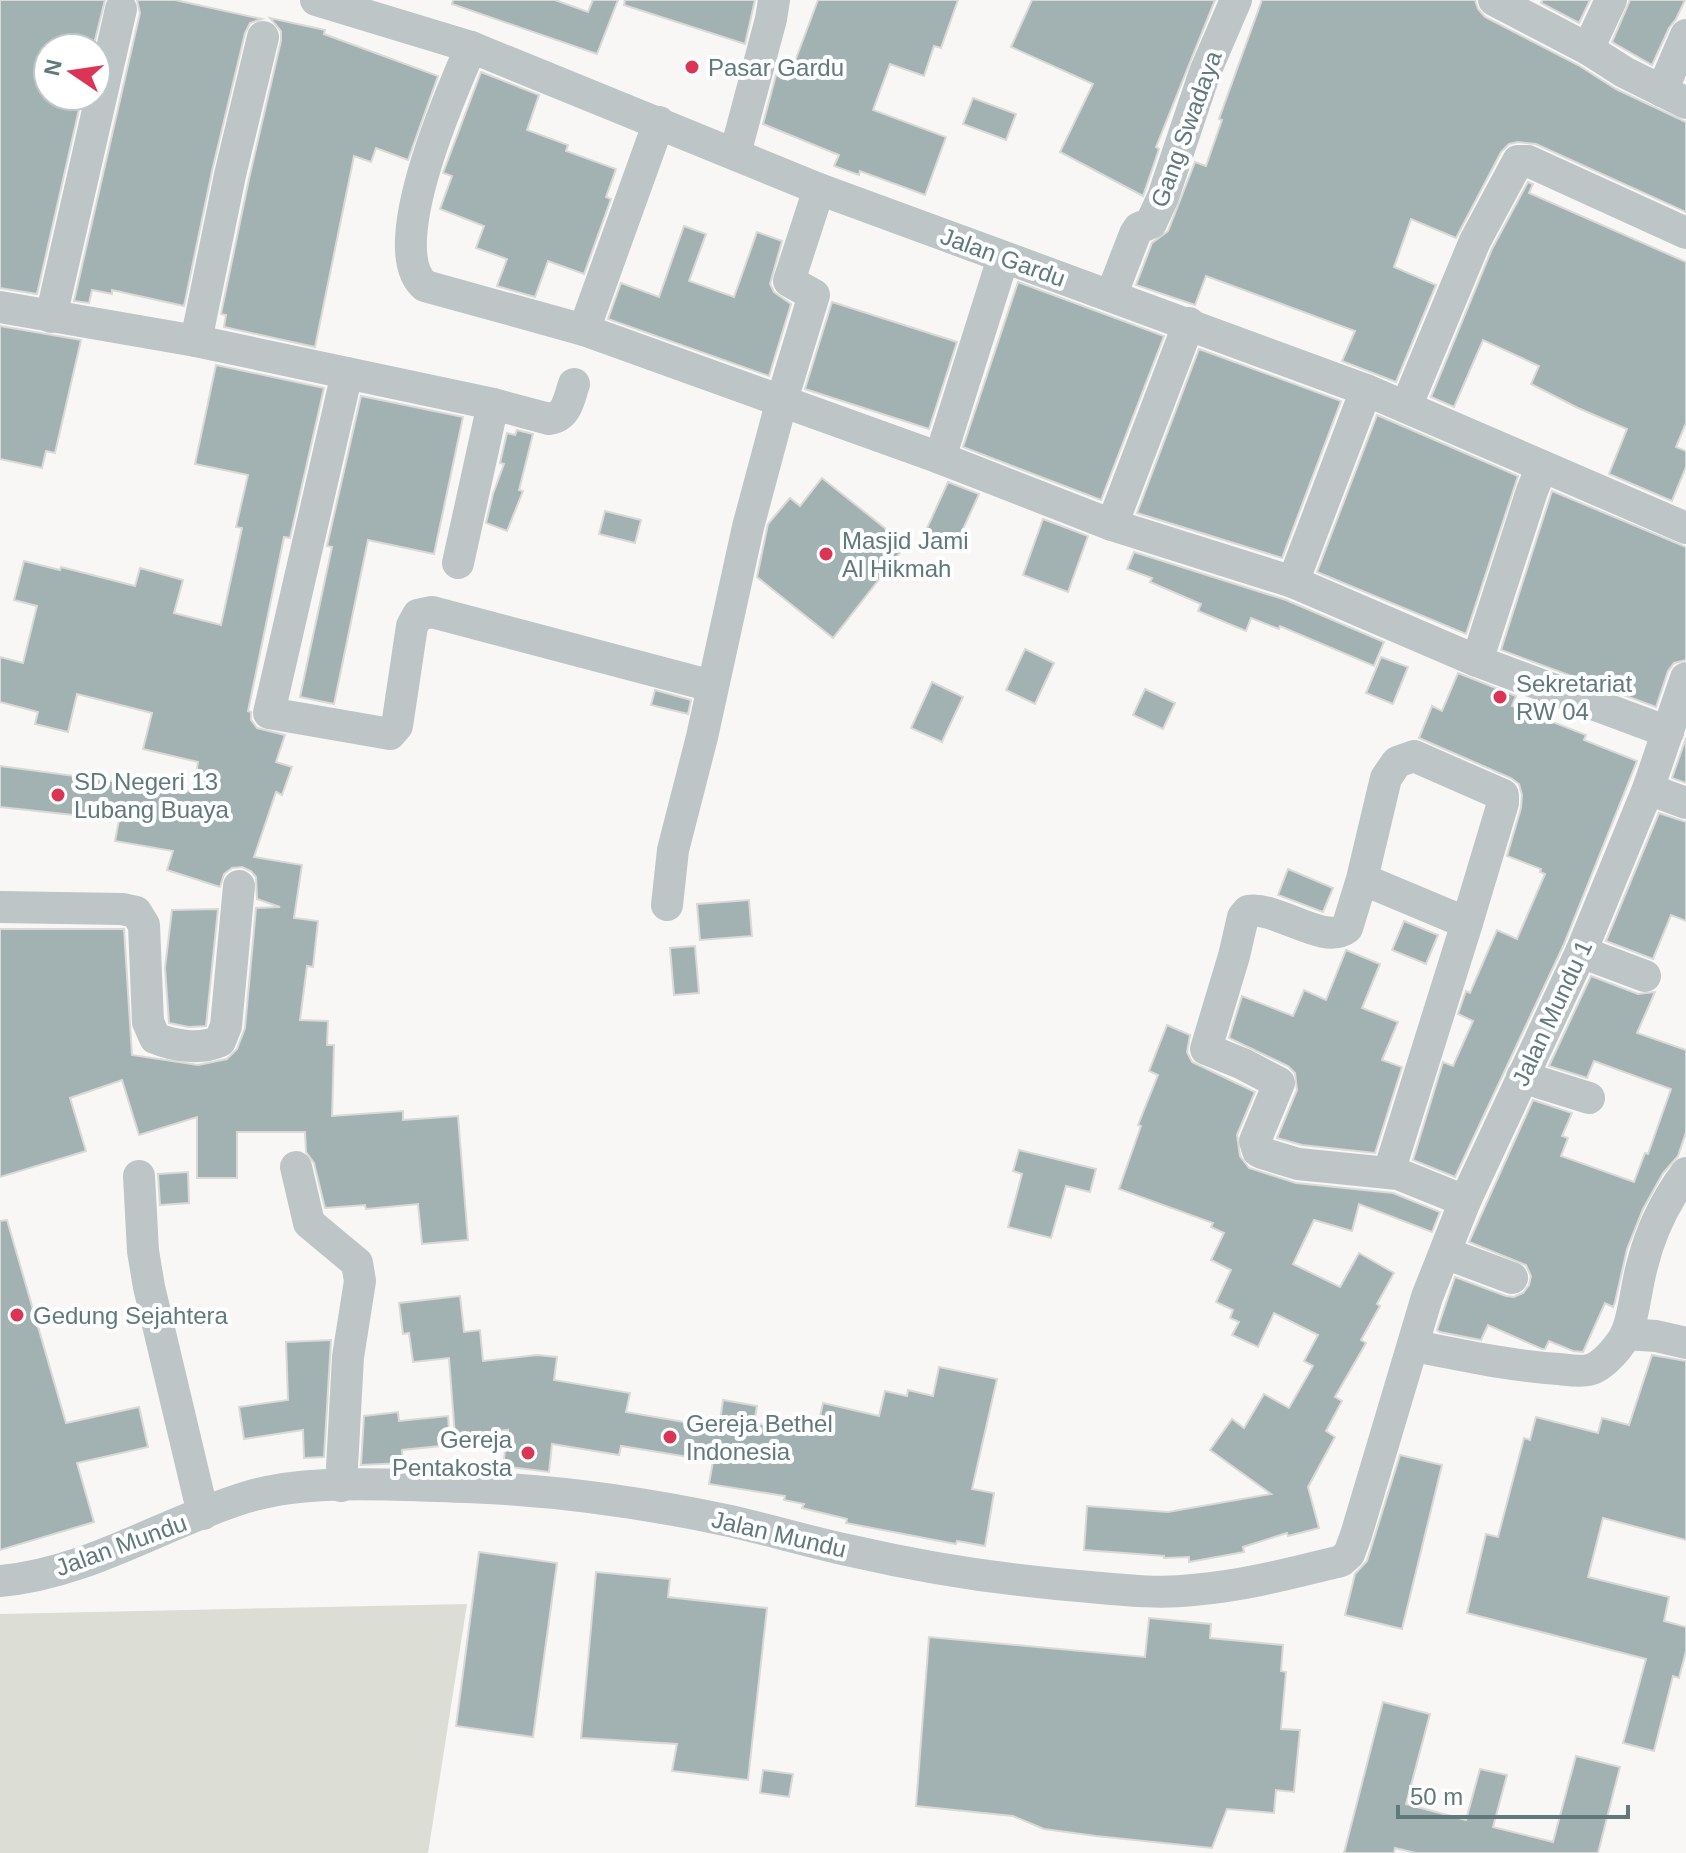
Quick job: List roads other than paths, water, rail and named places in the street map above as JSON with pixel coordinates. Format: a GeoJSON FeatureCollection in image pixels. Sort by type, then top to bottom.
{"type":"FeatureCollection","features":[{"type":"Feature","properties":{"kind":"street","name":"Jalan Gardu"},"geometry":{"type":"LineString","coordinates":[[316,0],[471,47],[819,189],[1366,390],[1686,528]]}},
{"type":"Feature","properties":{"kind":"street"},"geometry":{"type":"LineString","coordinates":[[735,154],[774,0]]}},
{"type":"Feature","properties":{"kind":"street","name":"Gang Swadaya"},"geometry":{"type":"LineString","coordinates":[[1111,296],[1135,234],[1139,228],[1151,223],[1163,197],[1205,72],[1236,0]]}},
{"type":"Feature","properties":{"kind":"street"},"geometry":{"type":"LineString","coordinates":[[1494,0],[1674,97],[1686,35]]}},
{"type":"Feature","properties":{"kind":"street"},"geometry":{"type":"LineString","coordinates":[[1588,49],[1611,0]]}},
{"type":"Feature","properties":{"kind":"street"},"geometry":{"type":"LineString","coordinates":[[51,317],[121,9]]}},
{"type":"Feature","properties":{"kind":"street"},"geometry":{"type":"LineString","coordinates":[[196,341],[230,175],[263,37]]}},
{"type":"Feature","properties":{"kind":"street"},"geometry":{"type":"LineString","coordinates":[[471,47],[437,130],[416,199],[410,239],[414,271],[425,286],[584,330],[940,458],[1112,525],[1293,582],[1477,661],[1668,732]]}},
{"type":"Feature","properties":{"kind":"street"},"geometry":{"type":"LineString","coordinates":[[584,330],[659,122]]}},
{"type":"Feature","properties":{"kind":"street"},"geometry":{"type":"LineString","coordinates":[[1406,407],[1475,241],[1518,161],[1528,161],[1686,233]]}},
{"type":"Feature","properties":{"kind":"street"},"geometry":{"type":"LineString","coordinates":[[667,905],[673,850],[702,737],[748,527],[814,295],[789,281],[819,189]]}},
{"type":"Feature","properties":{"kind":"street"},"geometry":{"type":"LineString","coordinates":[[940,458],[1003,258]]}},
{"type":"Feature","properties":{"kind":"street"},"geometry":{"type":"LineString","coordinates":[[0,307],[196,341],[493,404],[549,419],[558,418],[564,413],[574,384]]}},
{"type":"Feature","properties":{"kind":"street"},"geometry":{"type":"LineString","coordinates":[[1112,525],[1189,323]]}},
{"type":"Feature","properties":{"kind":"street"},"geometry":{"type":"LineString","coordinates":[[347,373],[269,713],[390,734],[397,726],[412,626],[418,615],[432,612],[712,686]]}},
{"type":"Feature","properties":{"kind":"street"},"geometry":{"type":"LineString","coordinates":[[1293,582],[1366,390]]}},
{"type":"Feature","properties":{"kind":"street"},"geometry":{"type":"LineString","coordinates":[[458,563],[493,404]]}},
{"type":"Feature","properties":{"kind":"street"},"geometry":{"type":"LineString","coordinates":[[1477,661],[1542,466]]}},
{"type":"Feature","properties":{"kind":"street","name":"Jalan Mundu 1"},"geometry":{"type":"LineString","coordinates":[[1414,1346],[1427,1297],[1465,1201],[1581,952],[1648,789],[1686,678]]}},
{"type":"Feature","properties":{"kind":"street"},"geometry":{"type":"LineString","coordinates":[[1389,1172],[1504,799],[1502,793],[1414,756],[1397,762],[1386,778],[1351,922],[1341,933],[1329,934],[1260,910],[1248,911],[1243,917],[1206,1049],[1279,1083],[1255,1141],[1258,1151],[1298,1164],[1348,1171],[1389,1172],[1465,1201]]}},
{"type":"Feature","properties":{"kind":"street"},"geometry":{"type":"LineString","coordinates":[[1648,789],[1686,803]]}},
{"type":"Feature","properties":{"kind":"street"},"geometry":{"type":"LineString","coordinates":[[1362,879],[1467,923]]}},
{"type":"Feature","properties":{"kind":"street"},"geometry":{"type":"LineString","coordinates":[[0,907],[122,909],[136,912],[144,925],[148,1022],[155,1038],[208,1047],[220,1041],[226,1026],[239,886]]}},
{"type":"Feature","properties":{"kind":"street"},"geometry":{"type":"LineString","coordinates":[[1581,952],[1645,976]]}},
{"type":"Feature","properties":{"kind":"street"},"geometry":{"type":"LineString","coordinates":[[1522,1077],[1589,1098]]}},
{"type":"Feature","properties":{"kind":"street"},"geometry":{"type":"LineString","coordinates":[[296,1167],[309,1223],[357,1263],[359,1270],[348,1357],[341,1486]]}},
{"type":"Feature","properties":{"kind":"street"},"geometry":{"type":"LineString","coordinates":[[1414,1346],[1488,1361],[1592,1370],[1601,1364],[1626,1334],[1652,1236],[1663,1209],[1686,1173]]}},
{"type":"Feature","properties":{"kind":"street"},"geometry":{"type":"LineString","coordinates":[[139,1176],[143,1251],[149,1287],[203,1514]]}},
{"type":"Feature","properties":{"kind":"street"},"geometry":{"type":"LineString","coordinates":[[1445,1253],[1512,1278]]}},
{"type":"Feature","properties":{"kind":"street"},"geometry":{"type":"LineString","coordinates":[[1626,1334],[1656,1336],[1686,1343]]}},
{"type":"Feature","properties":{"kind":"street","name":"Jalan Mundu"},"geometry":{"type":"LineString","coordinates":[[0,1581],[55,1571],[245,1497],[274,1490],[341,1486],[467,1487],[600,1498],[725,1520],[853,1552],[1030,1582],[1150,1592],[1193,1590],[1273,1577],[1341,1561],[1349,1554],[1414,1346]]}},
{"type":"Feature","properties":{"kind":"place","name":"Pasar Gardu"},"geometry":{"type":"Point","coordinates":[692,67]}},
{"type":"Feature","properties":{"kind":"place","name":"Masjid Jami Al Hikmah"},"geometry":{"type":"Point","coordinates":[826,554]}},
{"type":"Feature","properties":{"kind":"place","name":"Sekretariat RW 04"},"geometry":{"type":"Point","coordinates":[1500,697]}},
{"type":"Feature","properties":{"kind":"place","name":"SD Negeri 13 Lubang Buaya"},"geometry":{"type":"Point","coordinates":[58,795]}},
{"type":"Feature","properties":{"kind":"place","name":"Gedung Sejahtera"},"geometry":{"type":"Point","coordinates":[17,1315]}},
{"type":"Feature","properties":{"kind":"place","name":"Gereja Bethel Indonesia"},"geometry":{"type":"Point","coordinates":[670,1437]}},
{"type":"Feature","properties":{"kind":"place","name":"Gereja Pentakosta"},"geometry":{"type":"Point","coordinates":[528,1453]}}]}
